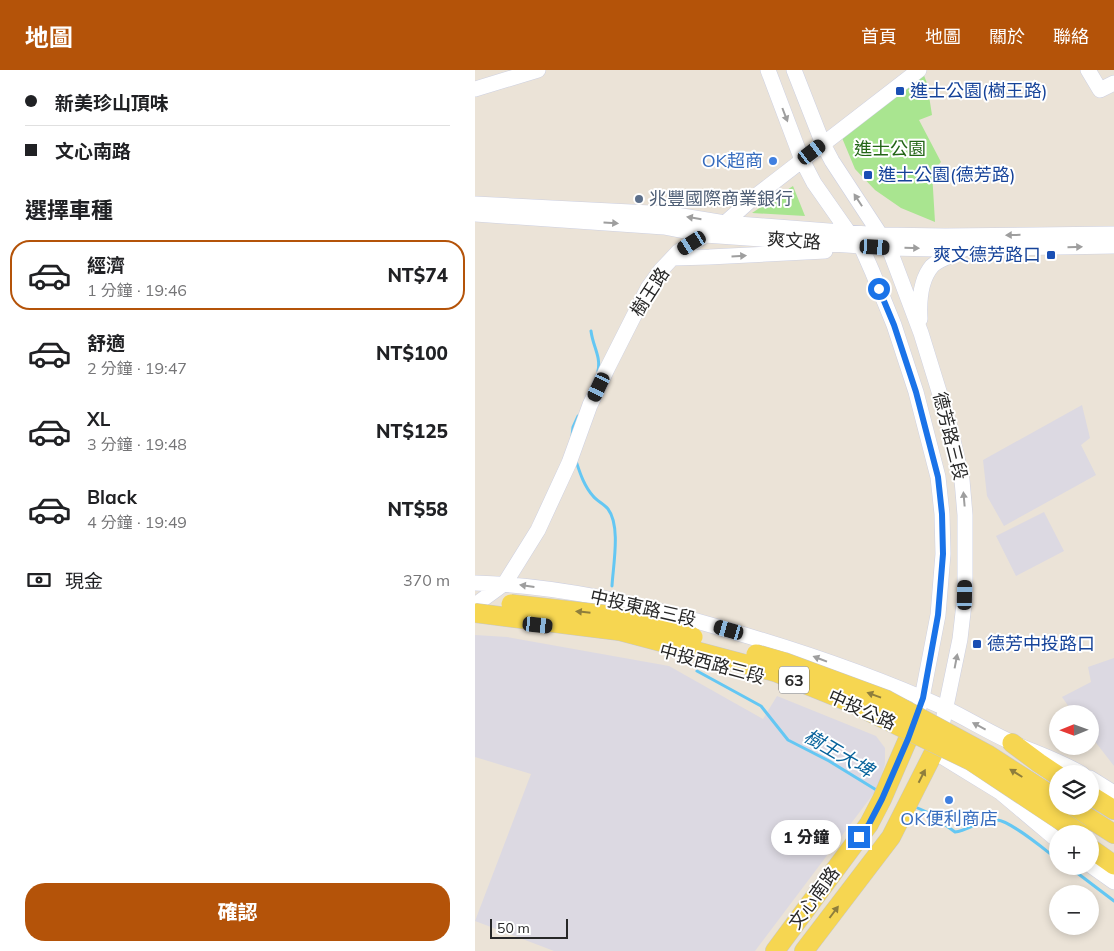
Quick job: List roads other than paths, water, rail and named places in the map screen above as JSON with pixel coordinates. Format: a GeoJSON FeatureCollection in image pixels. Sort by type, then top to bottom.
{"type":"FeatureCollection","features":[{"type":"Feature","properties":{"kind":"main road","name":"中投公路"},"geometry":{"type":"LineString","coordinates":[[475,600],[617,616],[784,662],[887,700],[987,754],[1049,793]]}},
{"type":"Feature","properties":{"kind":"main road","name":"中投公路"},"geometry":{"type":"LineString","coordinates":[[475,613],[620,630],[775,672],[849,702],[971,761],[1067,825]]}},
{"type":"Feature","properties":{"kind":"main road","name":"文心南路"},"geometry":{"type":"LineString","coordinates":[[775,951],[869,824],[908,739]]}},
{"type":"Feature","properties":{"kind":"main road"},"geometry":{"type":"LineString","coordinates":[[1012,743],[1049,770]]}},
{"type":"Feature","properties":{"kind":"main road","name":"文心南路"},"geometry":{"type":"LineString","coordinates":[[804,951],[891,837],[934,752]]}},
{"type":"Feature","properties":{"kind":"main road"},"geometry":{"type":"LineString","coordinates":[[1000,792],[1059,825]]}},
{"type":"Feature","properties":{"kind":"main road"},"geometry":{"type":"LineString","coordinates":[[1099,801],[1114,810]]}},
{"type":"Feature","properties":{"kind":"main road"},"geometry":{"type":"LineString","coordinates":[[1084,815],[1114,834]]}},
{"type":"Feature","properties":{"kind":"main road"},"geometry":{"type":"LineString","coordinates":[[1099,846],[1114,856]]}},
{"type":"Feature","properties":{"kind":"main road"},"geometry":{"type":"LineString","coordinates":[[1099,854],[1114,865]]}},
{"type":"Feature","properties":{"kind":"street"},"geometry":{"type":"LineString","coordinates":[[475,89],[538,70]]}},
{"type":"Feature","properties":{"kind":"street"},"geometry":{"type":"LineString","coordinates":[[768,70],[801,160],[814,183],[849,233],[861,246]]}},
{"type":"Feature","properties":{"kind":"street","name":"德芳路三段"},"geometry":{"type":"LineString","coordinates":[[794,70],[823,144],[884,241],[921,333],[950,427],[962,480],[965,515],[965,595],[947,709],[934,752]]}},
{"type":"Feature","properties":{"kind":"street","name":"樹王路"},"geometry":{"type":"LineString","coordinates":[[505,583],[538,530],[569,463],[590,406],[632,318],[648,288],[661,270],[678,252],[725,223],[801,160],[919,70]]}},
{"type":"Feature","properties":{"kind":"street"},"geometry":{"type":"LineString","coordinates":[[1088,70],[1100,90],[1114,83]]}},
{"type":"Feature","properties":{"kind":"street","name":"爽文路"},"geometry":{"type":"LineString","coordinates":[[475,204],[670,214],[725,223],[849,233],[884,241],[969,248],[1114,246]]}},
{"type":"Feature","properties":{"kind":"street","name":"爽文路"},"geometry":{"type":"LineString","coordinates":[[475,214],[664,227],[705,235],[861,246],[884,241],[945,236],[1114,234]]}},
{"type":"Feature","properties":{"kind":"street"},"geometry":{"type":"LineString","coordinates":[[673,258],[812,252],[861,246]]}},
{"type":"Feature","properties":{"kind":"street","name":"德芳路三段"},"geometry":{"type":"LineString","coordinates":[[861,246],[894,325],[916,392],[938,477],[942,514],[943,554],[938,615],[923,698],[908,739]]}},
{"type":"Feature","properties":{"kind":"street"},"geometry":{"type":"LineString","coordinates":[[921,333],[919,300],[923,284],[932,266],[969,248]]}},
{"type":"Feature","properties":{"kind":"street","name":"中投東路三段"},"geometry":{"type":"LineString","coordinates":[[475,582],[505,583],[583,594],[617,601],[673,614],[803,652],[923,698],[1012,743],[1066,765]]}},
{"type":"Feature","properties":{"kind":"street"},"geometry":{"type":"LineString","coordinates":[[475,605],[505,583]]}},
{"type":"Feature","properties":{"kind":"street"},"geometry":{"type":"LineString","coordinates":[[609,636],[621,635],[629,627],[628,611],[617,601]]}},
{"type":"Feature","properties":{"kind":"street","name":"中投西路三段"},"geometry":{"type":"LineString","coordinates":[[475,621],[555,627],[609,636],[757,674],[829,701],[934,752],[1000,792],[1049,833]]}},
{"type":"Feature","properties":{"kind":"street"},"geometry":{"type":"LineString","coordinates":[[1099,784],[1114,793]]}},
{"type":"Feature","properties":{"kind":"street"},"geometry":{"type":"LineString","coordinates":[[1099,871],[1114,882]]}},
{"type":"Feature","properties":{"kind":"waterway","name":"樹王大埤"},"geometry":{"type":"LineString","coordinates":[[591,331],[598,356],[598,371]]}},
{"type":"Feature","properties":{"kind":"waterway","name":"樹王大埤"},"geometry":{"type":"LineString","coordinates":[[572,436],[573,427],[578,416]]}},
{"type":"Feature","properties":{"kind":"waterway","name":"樹王大埤"},"geometry":{"type":"LineString","coordinates":[[576,461],[587,488],[608,509],[612,516],[615,536],[612,586]]}},
{"type":"Feature","properties":{"kind":"waterway","name":"樹王大埤"},"geometry":{"type":"LineString","coordinates":[[697,671],[761,706],[788,740],[829,761],[878,791]]}},
{"type":"Feature","properties":{"kind":"waterway","name":"樹王大埤"},"geometry":{"type":"LineString","coordinates":[[913,806],[929,813],[955,832],[981,822],[992,820],[1003,822],[1019,830],[1049,853]]}},
{"type":"Feature","properties":{"kind":"waterway","name":"樹王大埤"},"geometry":{"type":"LineString","coordinates":[[1080,875],[1114,901]]}},
{"type":"Feature","properties":{"kind":"place","name":"進士公園(樹王路)"},"geometry":{"type":"Point","coordinates":[900,91]}},
{"type":"Feature","properties":{"kind":"place","name":"OK超商"},"geometry":{"type":"Point","coordinates":[773,161]}},
{"type":"Feature","properties":{"kind":"place","name":"進士公園(德芳路)"},"geometry":{"type":"Point","coordinates":[868,175]}},
{"type":"Feature","properties":{"kind":"place","name":"兆豐國際商業銀行"},"geometry":{"type":"Point","coordinates":[639,199]}},
{"type":"Feature","properties":{"kind":"place","name":"爽文德芳路口"},"geometry":{"type":"Point","coordinates":[1051,255]}},
{"type":"Feature","properties":{"kind":"place","name":"德芳中投路口"},"geometry":{"type":"Point","coordinates":[977,644]}},
{"type":"Feature","properties":{"kind":"place","name":"OK便利商店"},"geometry":{"type":"Point","coordinates":[949,800]}},
{"type":"Feature","properties":{"kind":"park label","name":"進士公園"},"geometry":{"type":"Point","coordinates":[890,149]}}]}
